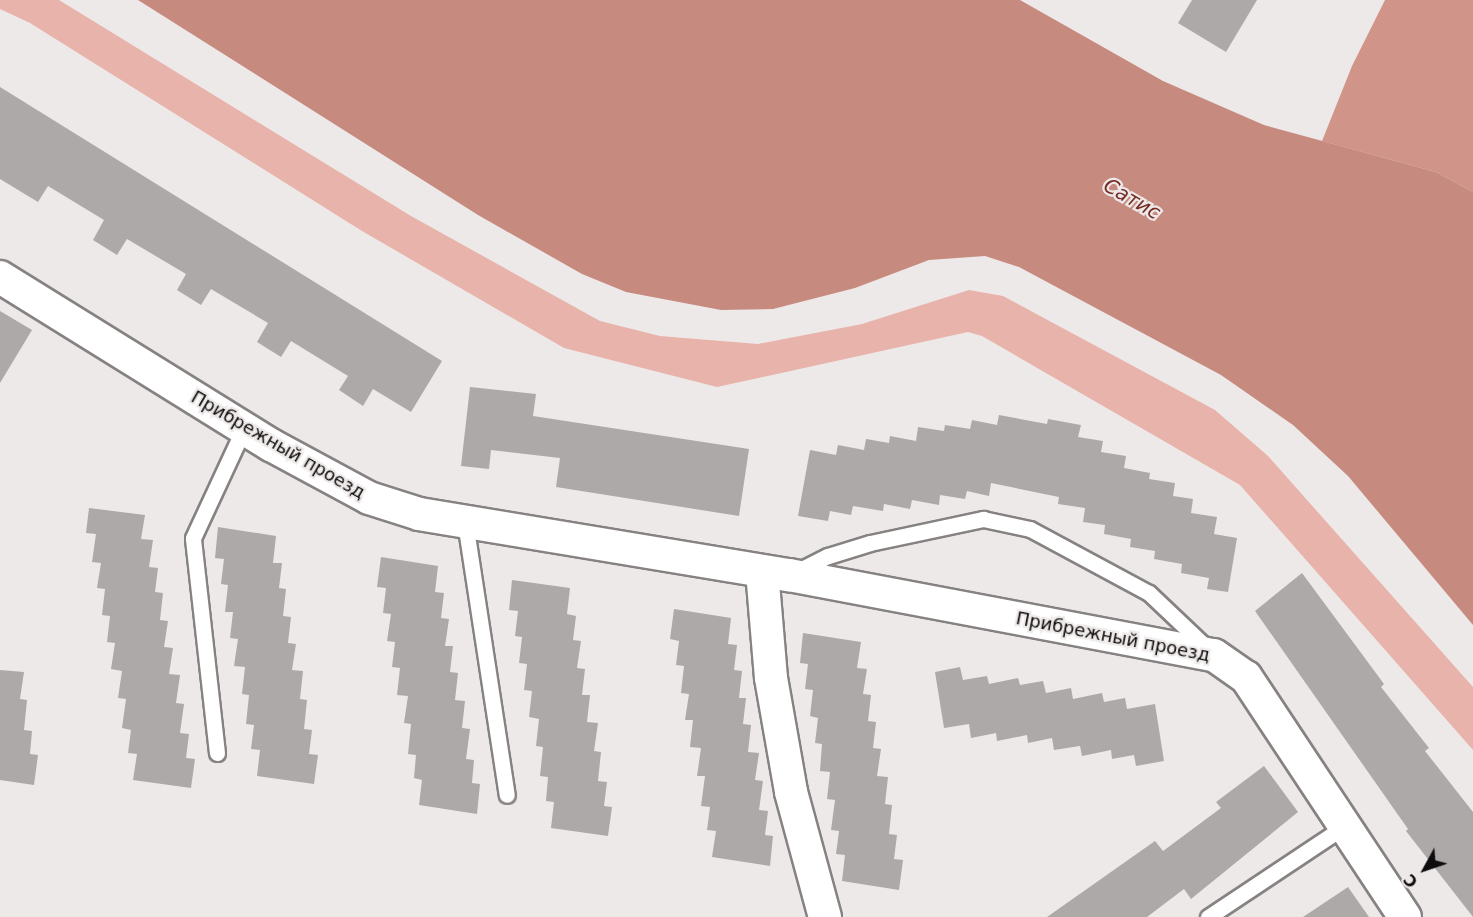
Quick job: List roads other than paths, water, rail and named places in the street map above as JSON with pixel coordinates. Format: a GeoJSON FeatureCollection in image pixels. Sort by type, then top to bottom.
{"type":"FeatureCollection","features":[{"type":"Feature","properties":{"kind":"street","name":"Прибрежный проезд"},"geometry":{"type":"LineString","coordinates":[[0,277],[244,428],[369,498],[419,514],[775,573],[1214,655],[1246,677],[1405,917]]}},
{"type":"Feature","properties":{"kind":"street"},"geometry":{"type":"LineString","coordinates":[[775,573],[771,678],[791,792],[825,917]]}},
{"type":"Feature","properties":{"kind":"lane"},"geometry":{"type":"LineString","coordinates":[[217,753],[193,538],[244,428]]}},
{"type":"Feature","properties":{"kind":"lane"},"geometry":{"type":"LineString","coordinates":[[775,573],[870,543],[983,519],[1030,528],[1149,593],[1214,655]]}},
{"type":"Feature","properties":{"kind":"lane"},"geometry":{"type":"LineString","coordinates":[[465,522],[507,795]]}},
{"type":"Feature","properties":{"kind":"lane"},"geometry":{"type":"LineString","coordinates":[[1208,917],[1345,826]]}},
{"type":"Feature","properties":{"kind":"water","name":"Сатис"},"geometry":{"type":"Polygon","coordinates":[[[138,0],[1020,0],[1163,81],[1264,125],[1436,172],[1473,192],[1473,625],[1348,476],[1293,425],[1221,375],[1019,267],[985,256],[929,260],[855,288],[773,309],[721,310],[626,292],[582,274],[478,215],[138,0]]]}}]}
